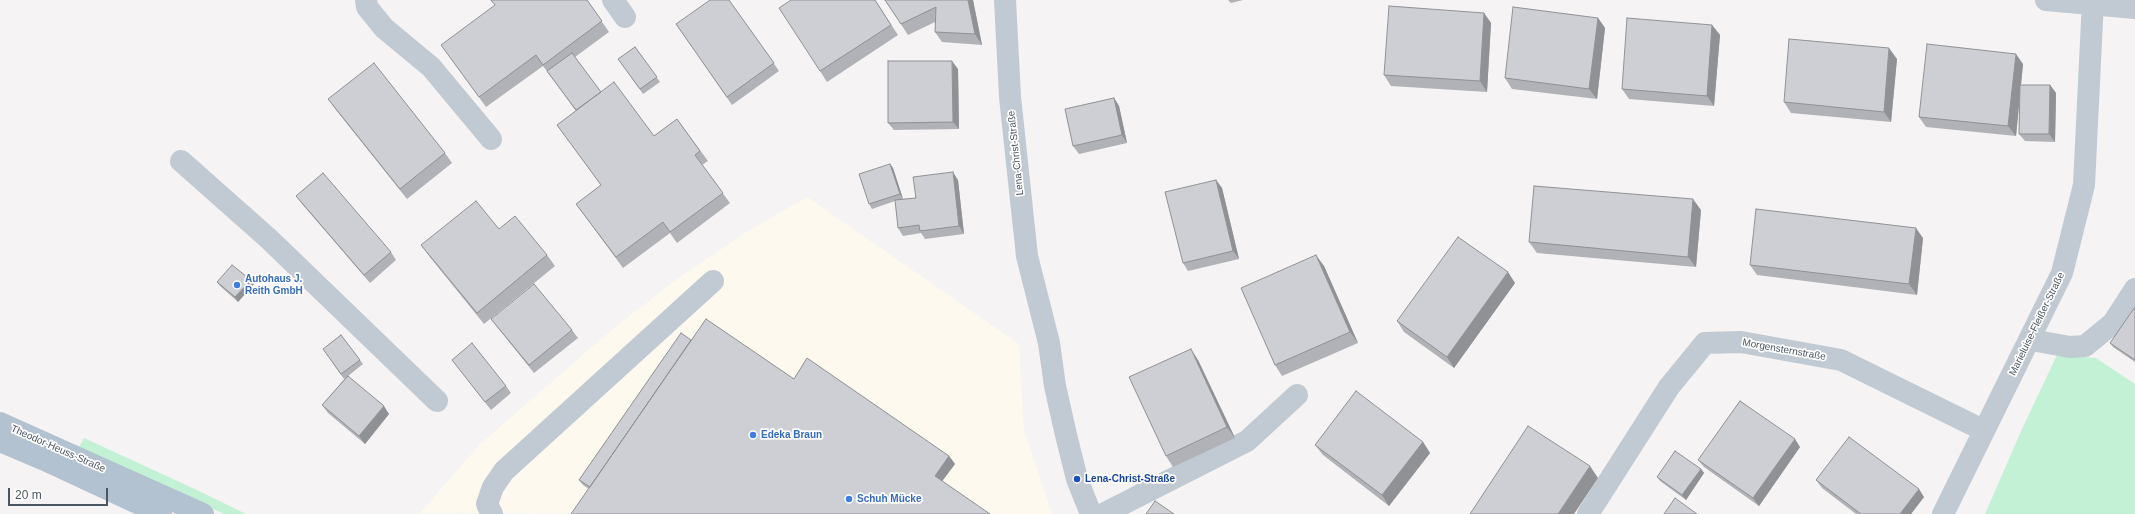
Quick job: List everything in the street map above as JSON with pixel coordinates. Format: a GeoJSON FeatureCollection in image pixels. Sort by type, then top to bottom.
{"type":"FeatureCollection","features":[{"type":"Feature","properties":{"kind":"main road","name":"Theodor-Heuss-Straße"},"geometry":{"type":"LineString","coordinates":[[0,423],[203,514]]}},
{"type":"Feature","properties":{"kind":"main road","name":"Theodor-Heuss-Straße"},"geometry":{"type":"LineString","coordinates":[[0,441],[162,514]]}},
{"type":"Feature","properties":{"kind":"street"},"geometry":{"type":"LineString","coordinates":[[366,0],[367,7],[384,28],[431,67],[491,139]]}},
{"type":"Feature","properties":{"kind":"street","name":"Lena-Christ-Straße"},"geometry":{"type":"LineString","coordinates":[[1006,0],[1010,97],[1027,256],[1048,343],[1066,435],[1078,479],[1091,514]]}},
{"type":"Feature","properties":{"kind":"street"},"geometry":{"type":"LineString","coordinates":[[2046,0],[2093,2],[2135,8]]}},
{"type":"Feature","properties":{"kind":"street","name":"Marieluise-Fleißer-Straße"},"geometry":{"type":"LineString","coordinates":[[1943,514],[1983,430],[2030,340],[2062,273],[2084,185],[2093,2]]}},
{"type":"Feature","properties":{"kind":"street"},"geometry":{"type":"LineString","coordinates":[[181,161],[269,239],[437,401]]}},
{"type":"Feature","properties":{"kind":"street"},"geometry":{"type":"LineString","coordinates":[[492,514],[487,504],[493,487],[504,471],[713,281]]}},
{"type":"Feature","properties":{"kind":"street"},"geometry":{"type":"LineString","coordinates":[[2030,340],[2070,347],[2085,346],[2112,323],[2135,289]]}},
{"type":"Feature","properties":{"kind":"street","name":"Morgensternstraße"},"geometry":{"type":"LineString","coordinates":[[1588,514],[1669,387],[1705,343],[1741,342],[1842,360],[1983,430]]}},
{"type":"Feature","properties":{"kind":"street"},"geometry":{"type":"LineString","coordinates":[[1103,514],[1247,441],[1297,395]]}},
{"type":"Feature","properties":{"kind":"shaded area"},"geometry":{"type":"Polygon","coordinates":[[[807,197],[1019,344],[1024,430],[1052,514],[420,513],[480,444],[615,327],[680,277],[745,233],[807,197]]]}},
{"type":"Feature","properties":{"kind":"green space"},"geometry":{"type":"Polygon","coordinates":[[[2057,355],[2096,358],[2135,384],[2135,514],[1985,514],[2022,429],[2057,355]]]}},
{"type":"Feature","properties":{"kind":"green space"},"geometry":{"type":"Polygon","coordinates":[[[84,438],[246,514],[224,514],[79,447],[84,438]]]}},
{"type":"Feature","properties":{"kind":"building"},"geometry":{"type":"Polygon","coordinates":[[[491,0],[587,0],[602,21],[543,65],[536,55],[479,97],[441,45],[495,5],[491,0]]]}},
{"type":"Feature","properties":{"kind":"building"},"geometry":{"type":"Polygon","coordinates":[[[710,0],[729,0],[774,63],[727,97],[676,24],[710,0]]]}},
{"type":"Feature","properties":{"kind":"building"},"geometry":{"type":"Polygon","coordinates":[[[791,0],[875,0],[891,25],[820,71],[779,8],[791,0]]]}},
{"type":"Feature","properties":{"kind":"building"},"geometry":{"type":"Polygon","coordinates":[[[885,0],[968,0],[975,34],[935,32],[936,7],[901,24],[885,0]]]}},
{"type":"Feature","properties":{"kind":"building"},"geometry":{"type":"Polygon","coordinates":[[[1389,6],[1484,13],[1480,81],[1384,75],[1389,6]]]}},
{"type":"Feature","properties":{"kind":"building"},"geometry":{"type":"Polygon","coordinates":[[[1513,7],[1598,18],[1589,89],[1505,78],[1513,7]]]}},
{"type":"Feature","properties":{"kind":"building"},"geometry":{"type":"Polygon","coordinates":[[[1627,18],[1712,25],[1707,96],[1622,89],[1627,18]]]}},
{"type":"Feature","properties":{"kind":"building"},"geometry":{"type":"Polygon","coordinates":[[[1789,39],[1889,48],[1884,112],[1784,102],[1789,39]]]}},
{"type":"Feature","properties":{"kind":"building"},"geometry":{"type":"Polygon","coordinates":[[[1927,44],[2016,54],[2008,126],[1919,117],[1927,44]]]}},
{"type":"Feature","properties":{"kind":"building"},"geometry":{"type":"Polygon","coordinates":[[[635,47],[657,77],[640,89],[618,59],[635,47]]]}},
{"type":"Feature","properties":{"kind":"building"},"geometry":{"type":"Polygon","coordinates":[[[572,53],[601,92],[576,110],[547,71],[572,53]]]}},
{"type":"Feature","properties":{"kind":"building"},"geometry":{"type":"Polygon","coordinates":[[[888,61],[952,61],[953,122],[888,123],[888,61]]]}},
{"type":"Feature","properties":{"kind":"building"},"geometry":{"type":"Polygon","coordinates":[[[374,63],[445,153],[400,189],[328,99],[374,63]]]}},
{"type":"Feature","properties":{"kind":"building"},"geometry":{"type":"Polygon","coordinates":[[[614,82],[654,136],[677,119],[700,151],[695,155],[723,193],[670,232],[663,222],[616,257],[576,204],[601,185],[557,125],[614,82]]]}},
{"type":"Feature","properties":{"kind":"building"},"geometry":{"type":"Polygon","coordinates":[[[2020,85],[2050,85],[2049,134],[2019,134],[2020,85]]]}},
{"type":"Feature","properties":{"kind":"building"},"geometry":{"type":"Polygon","coordinates":[[[1114,98],[1122,135],[1073,146],[1065,109],[1114,98]]]}},
{"type":"Feature","properties":{"kind":"building"},"geometry":{"type":"Polygon","coordinates":[[[890,164],[900,194],[869,204],[859,174],[890,164]]]}},
{"type":"Feature","properties":{"kind":"building"},"geometry":{"type":"Polygon","coordinates":[[[953,172],[959,226],[920,231],[919,225],[898,228],[895,200],[916,198],[913,177],[953,172]]]}},
{"type":"Feature","properties":{"kind":"building"},"geometry":{"type":"Polygon","coordinates":[[[323,173],[391,252],[364,275],[296,196],[323,173]]]}},
{"type":"Feature","properties":{"kind":"building"},"geometry":{"type":"Polygon","coordinates":[[[1216,180],[1233,251],[1183,263],[1165,192],[1216,180]]]}},
{"type":"Feature","properties":{"kind":"building"},"geometry":{"type":"Polygon","coordinates":[[[1534,186],[1693,199],[1688,257],[1529,242],[1534,186]]]}},
{"type":"Feature","properties":{"kind":"building"},"geometry":{"type":"Polygon","coordinates":[[[476,201],[499,229],[515,216],[547,255],[477,313],[421,245],[476,201]]]}},
{"type":"Feature","properties":{"kind":"building"},"geometry":{"type":"Polygon","coordinates":[[[1756,209],[1916,228],[1909,284],[1750,265],[1756,209]]]}},
{"type":"Feature","properties":{"kind":"building"},"geometry":{"type":"Polygon","coordinates":[[[1458,237],[1508,272],[1447,357],[1397,321],[1458,237]]]}},
{"type":"Feature","properties":{"kind":"building"},"geometry":{"type":"Polygon","coordinates":[[[1316,255],[1350,332],[1275,365],[1241,288],[1316,255]]]}},
{"type":"Feature","properties":{"kind":"building","name":"Autohaus J. Reith GmbH"},"geometry":{"type":"Polygon","coordinates":[[[232,265],[251,280],[235,297],[217,282],[232,265]]]}},
{"type":"Feature","properties":{"kind":"building"},"geometry":{"type":"Polygon","coordinates":[[[534,284],[572,330],[529,365],[491,319],[534,284]]]}},
{"type":"Feature","properties":{"kind":"building"},"geometry":{"type":"Polygon","coordinates":[[[2135,307],[2135,360],[2110,343],[2135,307]]]}},
{"type":"Feature","properties":{"kind":"building","name":"Edeka Braun"},"geometry":{"type":"Polygon","coordinates":[[[706,319],[794,379],[807,358],[949,456],[935,476],[990,514],[571,514],[706,319]]]}},
{"type":"Feature","properties":{"kind":"building"},"geometry":{"type":"Polygon","coordinates":[[[681,333],[691,340],[590,487],[579,480],[681,333]]]}},
{"type":"Feature","properties":{"kind":"building"},"geometry":{"type":"Polygon","coordinates":[[[341,335],[360,360],[341,374],[323,349],[341,335]]]}},
{"type":"Feature","properties":{"kind":"building"},"geometry":{"type":"Polygon","coordinates":[[[472,343],[506,386],[485,402],[452,360],[472,343]]]}},
{"type":"Feature","properties":{"kind":"building"},"geometry":{"type":"Polygon","coordinates":[[[1191,349],[1227,427],[1166,456],[1129,377],[1191,349]]]}},
{"type":"Feature","properties":{"kind":"building"},"geometry":{"type":"Polygon","coordinates":[[[348,376],[384,406],[359,436],[322,405],[348,376]]]}},
{"type":"Feature","properties":{"kind":"building"},"geometry":{"type":"Polygon","coordinates":[[[1356,391],[1423,442],[1382,495],[1315,445],[1356,391]]]}},
{"type":"Feature","properties":{"kind":"building"},"geometry":{"type":"Polygon","coordinates":[[[1740,401],[1795,439],[1753,498],[1698,460],[1740,401]]]}},
{"type":"Feature","properties":{"kind":"building"},"geometry":{"type":"Polygon","coordinates":[[[1528,426],[1590,466],[1558,514],[1470,514],[1528,426]]]}},
{"type":"Feature","properties":{"kind":"building"},"geometry":{"type":"Polygon","coordinates":[[[1849,437],[1919,489],[1900,514],[1861,514],[1816,480],[1849,437]]]}},
{"type":"Feature","properties":{"kind":"building"},"geometry":{"type":"Polygon","coordinates":[[[1675,451],[1701,469],[1682,495],[1657,477],[1675,451]]]}},
{"type":"Feature","properties":{"kind":"building"},"geometry":{"type":"Polygon","coordinates":[[[1675,498],[1697,514],[1664,514],[1675,498]]]}},
{"type":"Feature","properties":{"kind":"building"},"geometry":{"type":"Polygon","coordinates":[[[1155,501],[1174,514],[1146,514],[1155,501]]]}},
{"type":"Feature","properties":{"kind":"place","name":"Autohaus J. Reith GmbH"},"geometry":{"type":"Point","coordinates":[237,285]}},
{"type":"Feature","properties":{"kind":"place","name":"Edeka Braun"},"geometry":{"type":"Point","coordinates":[753,435]}},
{"type":"Feature","properties":{"kind":"place","name":"Lena-Christ-Straße"},"geometry":{"type":"Point","coordinates":[1077,479]}},
{"type":"Feature","properties":{"kind":"place","name":"Schuh Mücke"},"geometry":{"type":"Point","coordinates":[849,499]}}]}
